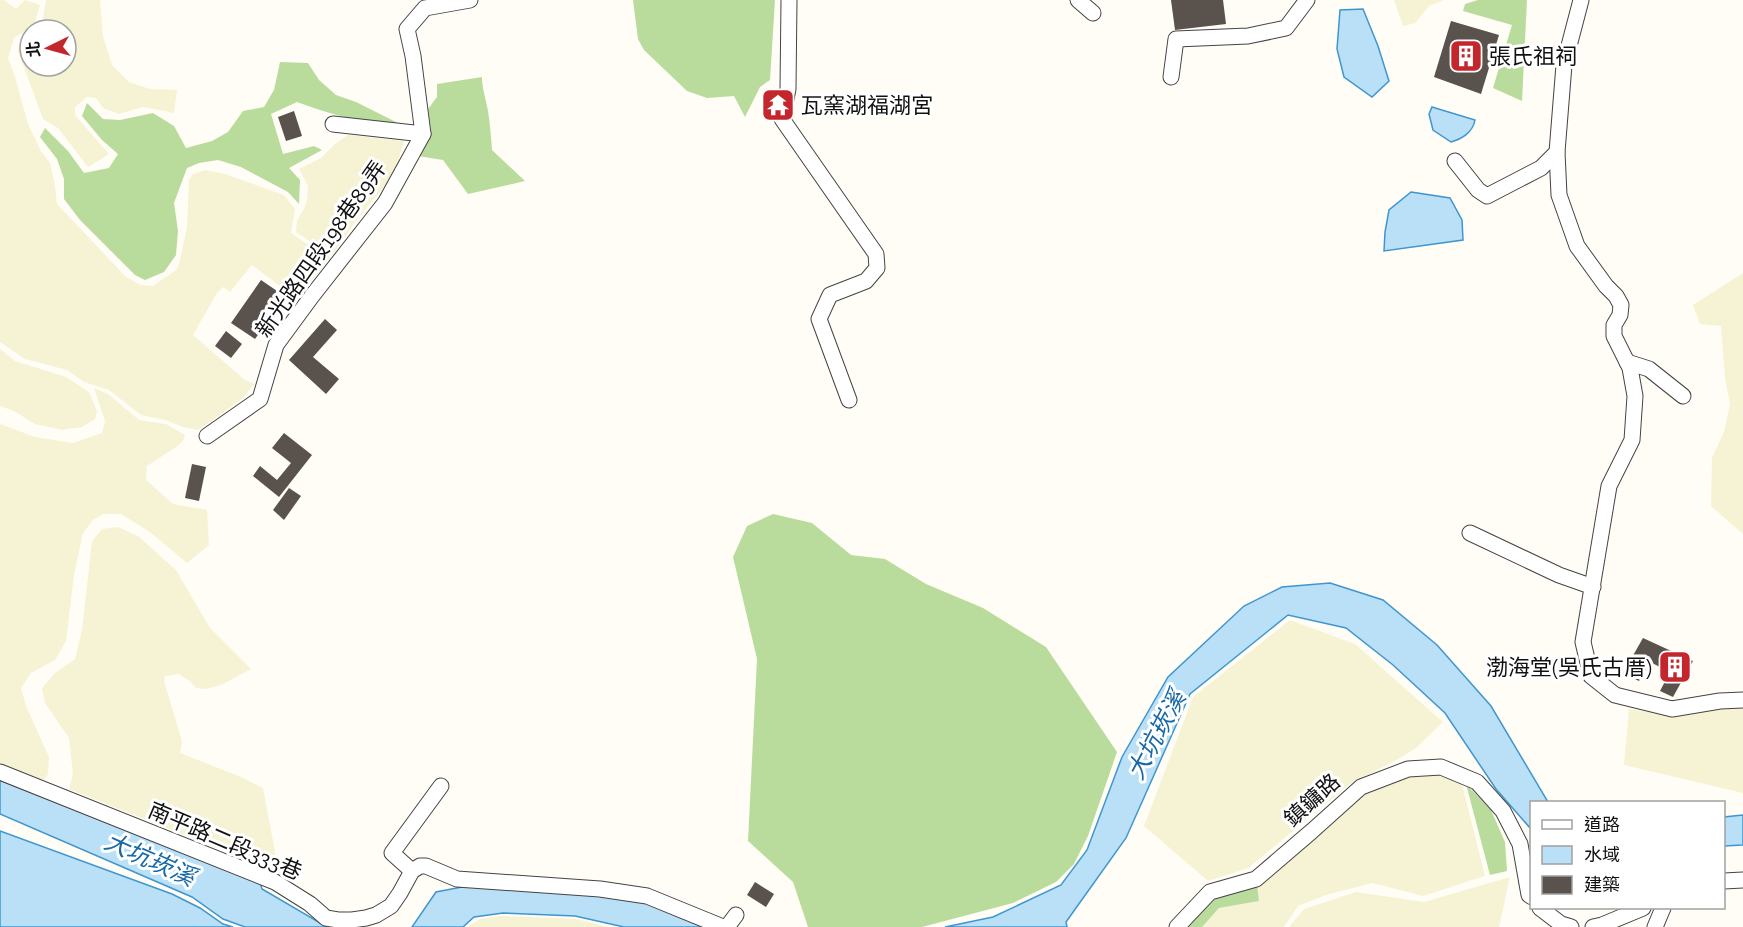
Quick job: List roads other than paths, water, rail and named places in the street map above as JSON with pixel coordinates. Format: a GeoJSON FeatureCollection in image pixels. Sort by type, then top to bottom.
{"type":"FeatureCollection","features":[{"type":"Feature","properties":{"kind":"street"},"geometry":{"type":"LineString","coordinates":[[333,124],[423,134],[413,56],[407,29],[425,8],[470,0]]}},
{"type":"Feature","properties":{"kind":"street"},"geometry":{"type":"LineString","coordinates":[[789,0],[788,89],[782,119],[876,254],[877,268],[866,281],[830,295],[819,319],[849,399]]}},
{"type":"Feature","properties":{"kind":"street"},"geometry":{"type":"LineString","coordinates":[[1078,0],[1093,13]]}},
{"type":"Feature","properties":{"kind":"street"},"geometry":{"type":"LineString","coordinates":[[1171,77],[1176,39],[1248,36],[1286,28],[1306,0]]}},
{"type":"Feature","properties":{"kind":"street"},"geometry":{"type":"LineString","coordinates":[[1581,0],[1564,66],[1557,152],[1559,195],[1577,246],[1621,305],[1620,315],[1614,325],[1614,336],[1630,368],[1635,396],[1632,440],[1609,486],[1583,642],[1591,676],[1615,695],[1672,709],[1720,701],[1743,700]]}},
{"type":"Feature","properties":{"kind":"street","name":"新光路四段198巷89弄"},"geometry":{"type":"LineString","coordinates":[[207,436],[260,399],[276,345],[385,203],[423,134]]}},
{"type":"Feature","properties":{"kind":"street"},"geometry":{"type":"LineString","coordinates":[[1455,161],[1478,190],[1487,196],[1541,168],[1557,152]]}},
{"type":"Feature","properties":{"kind":"street"},"geometry":{"type":"LineString","coordinates":[[1627,362],[1649,369],[1683,396]]}},
{"type":"Feature","properties":{"kind":"street"},"geometry":{"type":"LineString","coordinates":[[1470,533],[1559,575],[1593,586]]}},
{"type":"Feature","properties":{"kind":"street","name":"鎮鏞路"},"geometry":{"type":"LineString","coordinates":[[1177,927],[1210,892],[1256,879],[1361,787],[1408,769],[1441,767],[1477,782],[1503,810],[1520,843],[1530,896]]}},
{"type":"Feature","properties":{"kind":"street","name":"南平路二段333巷"},"geometry":{"type":"LineString","coordinates":[[0,772],[275,882],[310,904],[326,918],[352,920],[376,915],[391,906],[412,871]]}},
{"type":"Feature","properties":{"kind":"street"},"geometry":{"type":"LineString","coordinates":[[441,786],[392,853],[412,871],[420,866],[426,866],[457,879],[600,889],[647,896],[729,923]]}},
{"type":"Feature","properties":{"kind":"street"},"geometry":{"type":"LineString","coordinates":[[1725,881],[1743,880]]}},
{"type":"Feature","properties":{"kind":"street"},"geometry":{"type":"LineString","coordinates":[[1541,909],[1561,924],[1571,927]]}},
{"type":"Feature","properties":{"kind":"street"},"geometry":{"type":"LineString","coordinates":[[1593,927],[1641,909]]}},
{"type":"Feature","properties":{"kind":"street"},"geometry":{"type":"LineString","coordinates":[[1655,927],[1663,909]]}},
{"type":"Feature","properties":{"kind":"water"},"geometry":{"type":"Polygon","coordinates":[[[1363,9],[1389,81],[1372,97],[1344,77],[1337,49],[1340,10],[1363,9]]]}},
{"type":"Feature","properties":{"kind":"water"},"geometry":{"type":"Polygon","coordinates":[[[1432,107],[1475,120],[1474,124],[1466,134],[1451,142],[1433,130],[1429,114],[1432,107]]]}},
{"type":"Feature","properties":{"kind":"water"},"geometry":{"type":"Polygon","coordinates":[[[1411,192],[1450,198],[1462,220],[1463,240],[1384,251],[1389,210],[1411,192]]]}},
{"type":"Feature","properties":{"kind":"water","name":"大坑崁溪"},"geometry":{"type":"Polygon","coordinates":[[[1330,583],[1383,600],[1437,645],[1491,706],[1547,801],[1530,801],[1530,828],[1496,789],[1445,713],[1393,665],[1346,628],[1288,615],[1190,694],[1126,838],[1066,922],[1067,927],[945,927],[993,917],[1061,885],[1087,850],[1122,757],[1168,677],[1244,606],[1282,587],[1330,583]]]}},
{"type":"Feature","properties":{"kind":"water","name":"大坑崁溪"},"geometry":{"type":"Polygon","coordinates":[[[0,780],[260,882],[262,889],[327,927],[245,927],[223,919],[192,897],[0,814],[0,780]]]}},
{"type":"Feature","properties":{"kind":"water"},"geometry":{"type":"Polygon","coordinates":[[[1743,815],[1743,845],[1725,846],[1725,817],[1743,815]]]}},
{"type":"Feature","properties":{"kind":"water"},"geometry":{"type":"Polygon","coordinates":[[[0,831],[172,894],[200,908],[223,924],[233,927],[0,927],[0,831]]]}},
{"type":"Feature","properties":{"kind":"water"},"geometry":{"type":"Polygon","coordinates":[[[467,886],[595,893],[646,901],[713,927],[624,927],[575,916],[503,913],[474,917],[463,927],[412,927],[436,892],[467,886]]]}},
{"type":"Feature","properties":{"kind":"place","name":"張氏祖祠"},"geometry":{"type":"Point","coordinates":[1466,56]}},
{"type":"Feature","properties":{"kind":"place","name":"瓦窯湖福湖宮"},"geometry":{"type":"Point","coordinates":[778,105]}},
{"type":"Feature","properties":{"kind":"place","name":"渤海堂(吳氏古厝)"},"geometry":{"type":"Point","coordinates":[1675,667]}}]}
